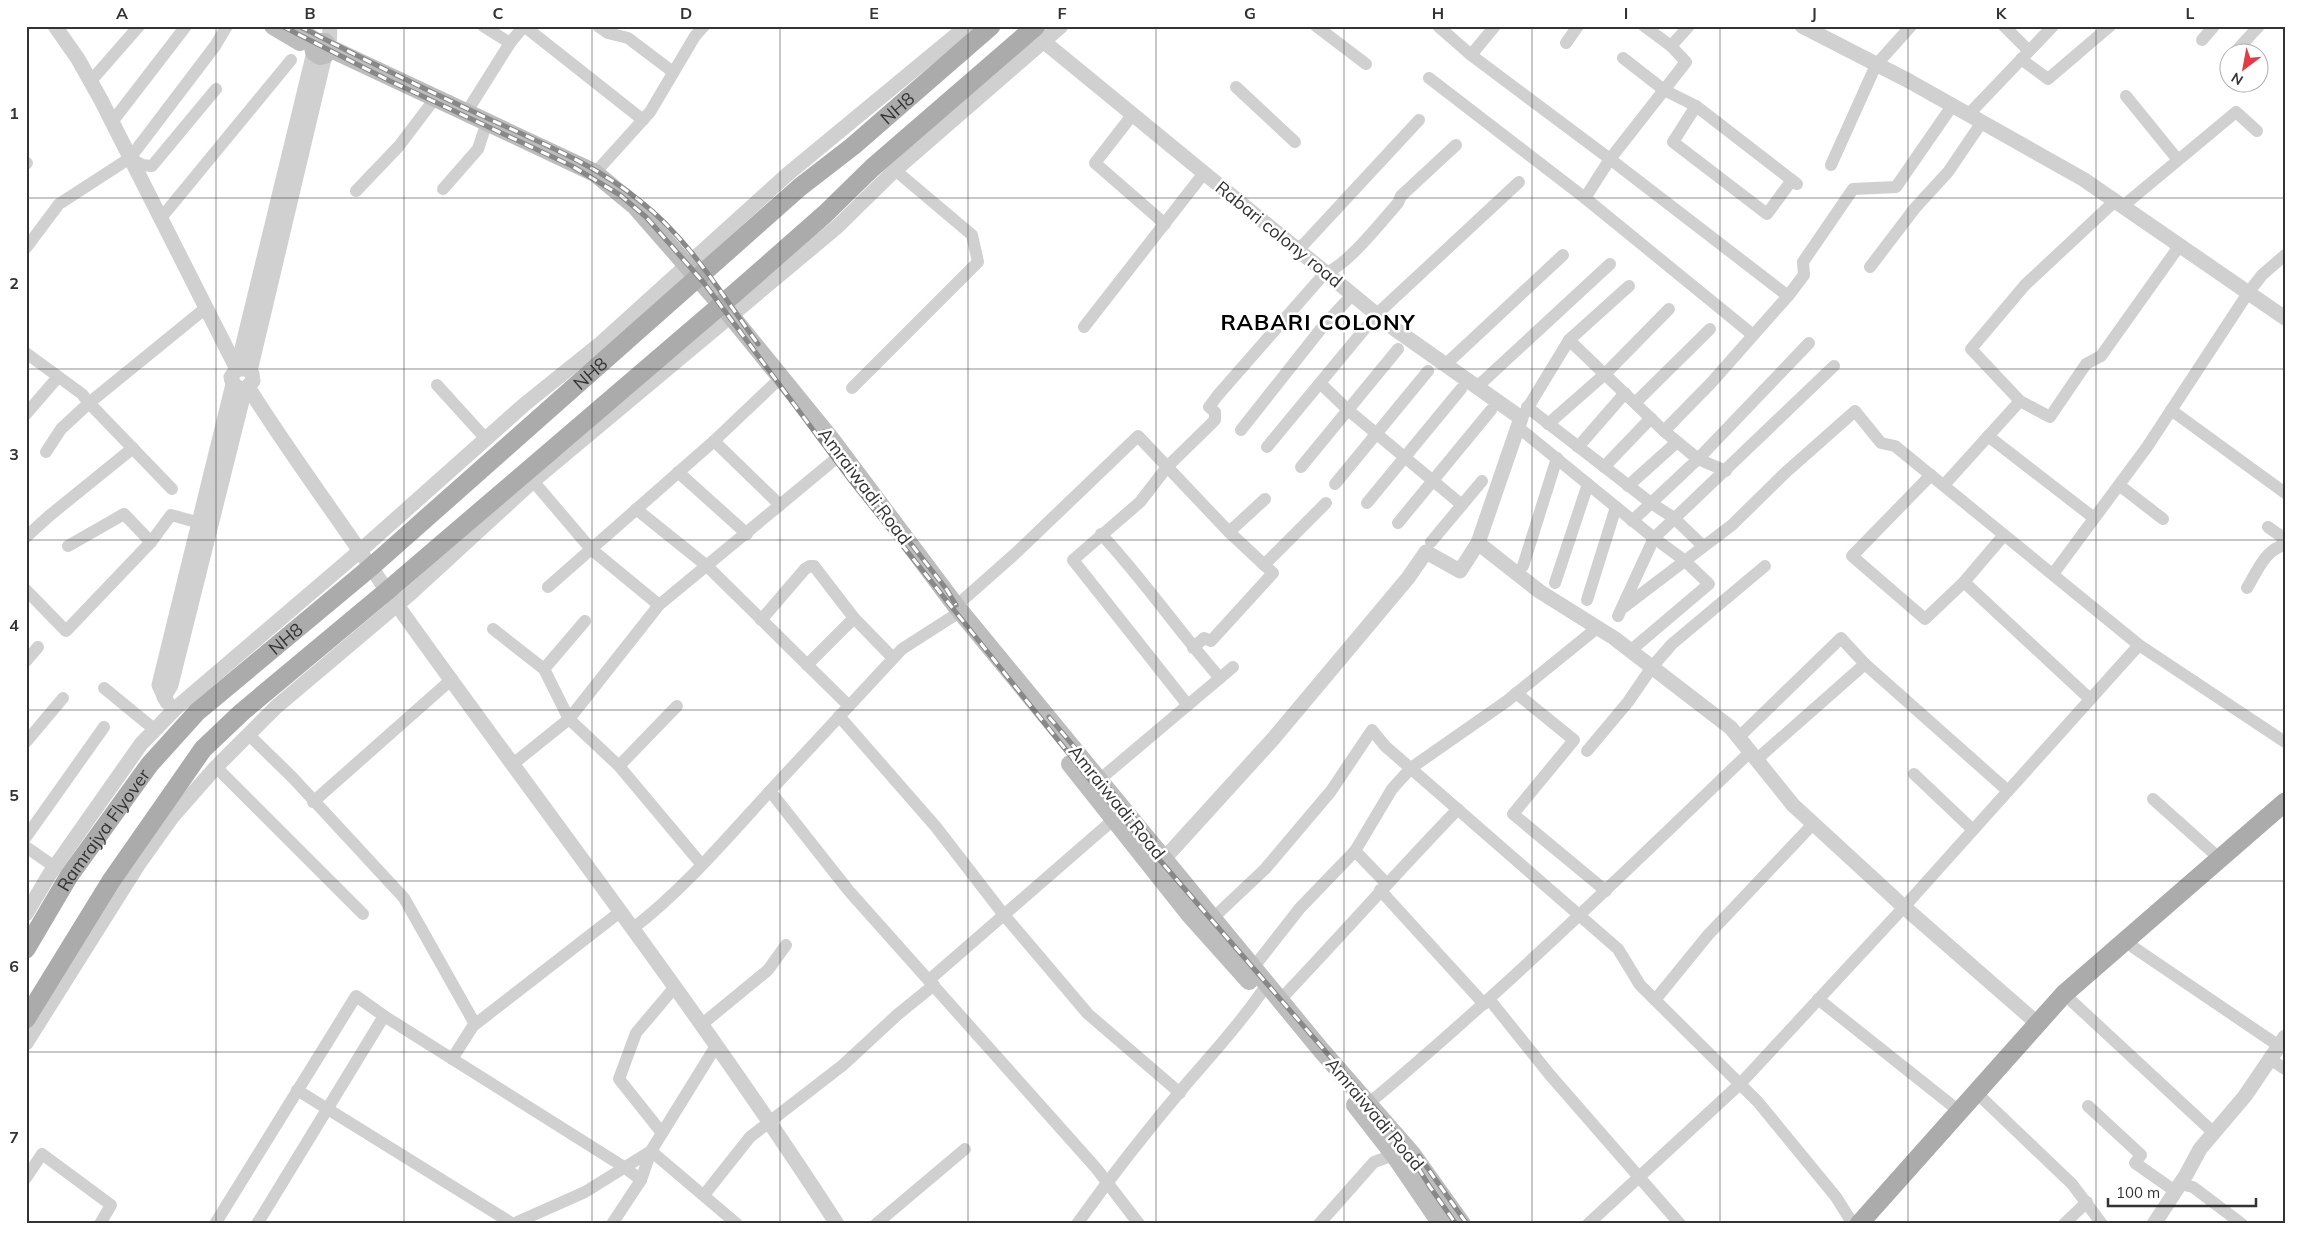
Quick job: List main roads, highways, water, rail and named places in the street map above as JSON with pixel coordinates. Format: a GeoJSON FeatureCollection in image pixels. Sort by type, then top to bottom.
{"type":"FeatureCollection","features":[{"type":"Feature","properties":{"kind":"main road"},"geometry":{"type":"LineString","coordinates":[[273,26],[321,45],[595,173],[635,206],[690,273]]}},
{"type":"Feature","properties":{"kind":"main road"},"geometry":{"type":"LineString","coordinates":[[292,26],[321,45],[430,105],[593,182],[630,212],[726,309],[833,461],[1119,815],[1189,914],[1261,994],[1394,1155],[1434,1221]]}},
{"type":"Feature","properties":{"kind":"main road","name":"NH8"},"geometry":{"type":"LineString","coordinates":[[191,718],[372,567],[690,273],[853,146],[991,26]]}},
{"type":"Feature","properties":{"kind":"main road","name":"NH8"},"geometry":{"type":"LineString","coordinates":[[95,908],[159,810],[204,749],[242,712],[392,598],[726,309],[872,168],[1040,34]]}},
{"type":"Feature","properties":{"kind":"main road","name":"Amraiwadi Road"},"geometry":{"type":"LineString","coordinates":[[775,381],[830,438],[955,611],[1099,780],[1119,815],[1164,859],[1253,968],[1412,1154],[1462,1224]]}},
{"type":"Feature","properties":{"kind":"main road","name":"Ramrajya Flyover"},"geometry":{"type":"LineString","coordinates":[[26,949],[69,876],[150,764],[191,718]]}},
{"type":"Feature","properties":{"kind":"main road"},"geometry":{"type":"LineString","coordinates":[[1859,1224],[2038,1023],[2220,858],[2285,802]]}},
{"type":"Feature","properties":{"kind":"main road"},"geometry":{"type":"LineString","coordinates":[[1872,1224],[1983,1099],[2067,998],[2133,947],[2285,815]]}},
{"type":"Feature","properties":{"kind":"main road"},"geometry":{"type":"LineString","coordinates":[[90,939],[95,908]]}},
{"type":"Feature","properties":{"kind":"main road"},"geometry":{"type":"LineString","coordinates":[[26,1019],[95,908]]}},
{"type":"Feature","properties":{"kind":"railway"},"geometry":{"type":"LineString","coordinates":[[282,26],[390,81],[572,166],[620,195],[646,217],[704,283],[851,481],[1086,775],[1398,1135],[1430,1187],[1456,1224]]}},
{"type":"Feature","properties":{"kind":"railway"},"geometry":{"type":"LineString","coordinates":[[299,26],[416,85],[566,155],[623,188],[658,216],[674,232],[704,268],[758,344]]}},
{"type":"Feature","properties":{"kind":"railway"},"geometry":{"type":"LineString","coordinates":[[824,432],[947,590],[956,605]]}},
{"type":"Feature","properties":{"kind":"railway"},"geometry":{"type":"LineString","coordinates":[[1049,717],[1150,837]]}},
{"type":"Feature","properties":{"kind":"railway"},"geometry":{"type":"LineString","coordinates":[[1419,1156],[1467,1224]]}},
{"type":"Feature","properties":{"kind":"district","name":"RABARI COLONY"},"geometry":{"type":"Point","coordinates":[1318,322]}}]}
